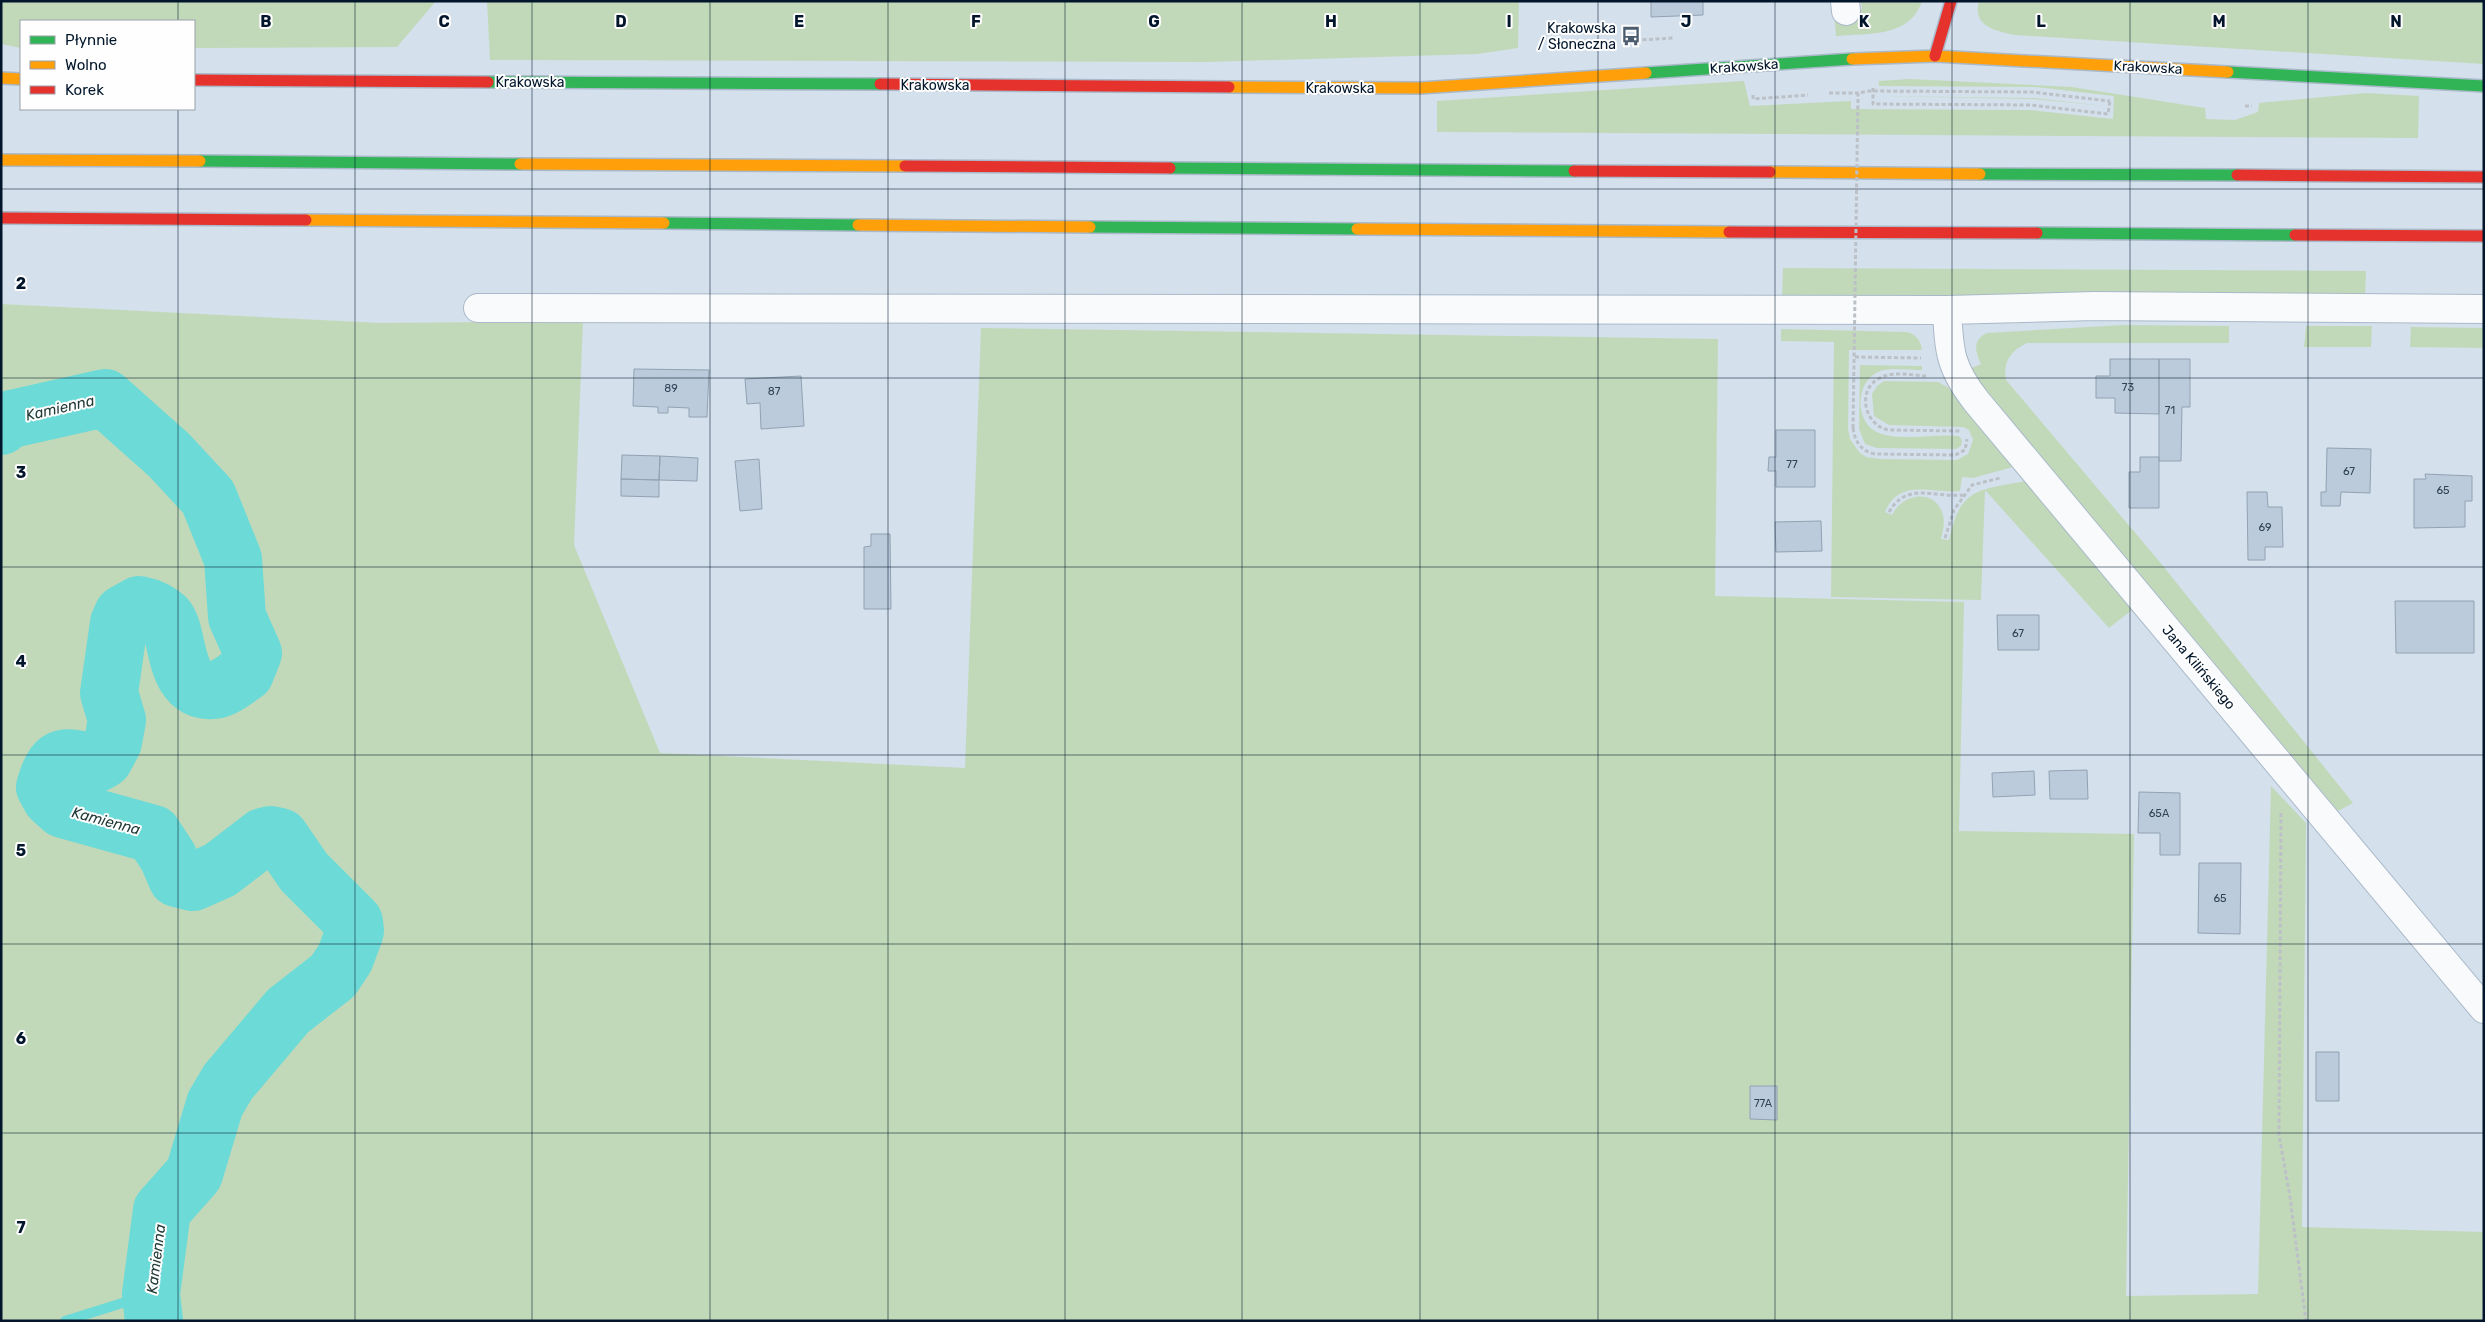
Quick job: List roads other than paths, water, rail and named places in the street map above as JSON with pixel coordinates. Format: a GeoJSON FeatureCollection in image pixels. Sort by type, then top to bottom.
{"type":"FeatureCollection","features":[{"type":"Feature","properties":{"kind":"main road"},"geometry":{"type":"LineString","coordinates":[[1935,56],[1951,1]]}},
{"type":"Feature","properties":{"kind":"main road","name":"Krakowska"},"geometry":{"type":"LineString","coordinates":[[195,80],[1420,88],[1850,59],[1935,56],[2484,86]]}},
{"type":"Feature","properties":{"kind":"main road"},"geometry":{"type":"LineString","coordinates":[[1,78],[20,79]]}},
{"type":"Feature","properties":{"kind":"main road"},"geometry":{"type":"LineString","coordinates":[[1,160],[2484,177]]}},
{"type":"Feature","properties":{"kind":"main road"},"geometry":{"type":"LineString","coordinates":[[1,218],[2484,236]]}},
{"type":"Feature","properties":{"kind":"street"},"geometry":{"type":"LineString","coordinates":[[478,308],[1947,310],[2094,306],[2484,309]]}},
{"type":"Feature","properties":{"kind":"street","name":"Jana Kilińskiego"},"geometry":{"type":"LineString","coordinates":[[1947,310],[1948,344],[1955,369],[1977,402],[2484,1009]]}},
{"type":"Feature","properties":{"kind":"waterway","name":"Kamienna"},"geometry":{"type":"LineString","coordinates":[[1,426],[7,420],[105,398],[169,455],[208,497],[233,559],[237,617],[253,653],[245,673],[226,686],[214,690],[200,689],[191,683],[184,673],[174,637],[166,618],[153,609],[139,605],[123,614],[119,623],[109,693],[117,720],[113,742],[104,759],[97,763],[69,758],[58,762],[53,767],[45,787],[51,798],[63,809],[153,834],[168,857],[177,878],[193,882],[220,870],[263,837],[271,835],[280,837],[304,872],[354,922],[355,931],[345,958],[333,976],[288,1011],[228,1082],[215,1104],[194,1174],[162,1210],[151,1294],[154,1321]]}},
{"type":"Feature","properties":{"kind":"waterway"},"geometry":{"type":"LineString","coordinates":[[65,1321],[151,1294]]}},
{"type":"Feature","properties":{"kind":"place","name":"Krakowska / Słoneczna"},"geometry":{"type":"Point","coordinates":[1631,36]}}]}
